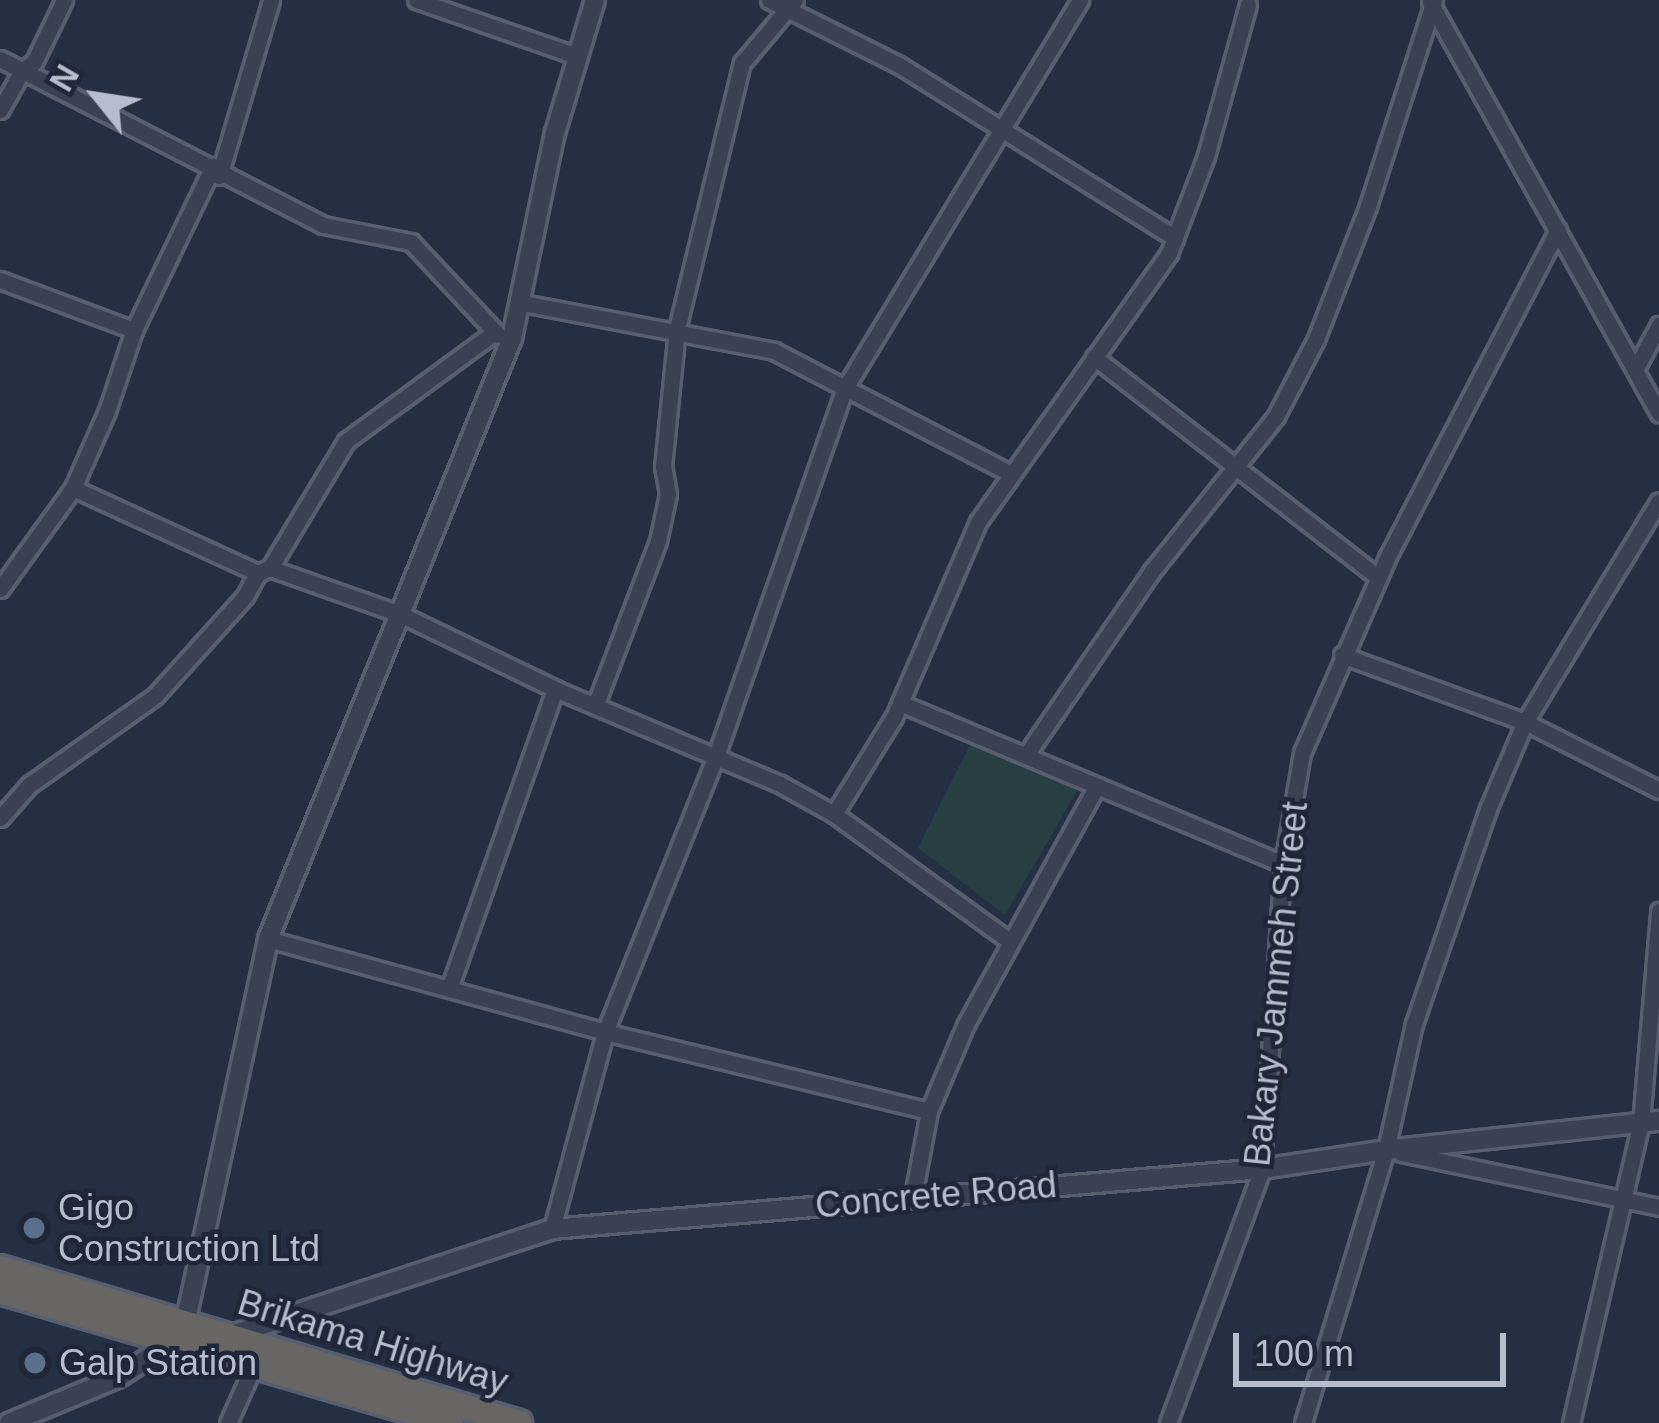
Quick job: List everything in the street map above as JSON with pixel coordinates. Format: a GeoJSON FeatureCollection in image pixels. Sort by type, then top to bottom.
{"type":"FeatureCollection","features":[{"type":"Feature","properties":{"kind":"highway","name":"Brikama Highway"},"geometry":{"type":"LineString","coordinates":[[8,1282],[179,1333],[418,1418],[450,1423]]}},
{"type":"Feature","properties":{"kind":"highway","name":"Brikama Highway"},"geometry":{"type":"LineString","coordinates":[[179,1333],[229,1336],[519,1423]]}},
{"type":"Feature","properties":{"kind":"street"},"geometry":{"type":"LineString","coordinates":[[0,110],[22,71],[34,62],[64,0]]}},
{"type":"Feature","properties":{"kind":"street"},"geometry":{"type":"LineString","coordinates":[[0,589],[73,488],[107,411],[134,330],[216,171],[271,0]]}},
{"type":"Feature","properties":{"kind":"street"},"geometry":{"type":"LineString","coordinates":[[416,0],[577,56]]}},
{"type":"Feature","properties":{"kind":"street"},"geometry":{"type":"LineString","coordinates":[[9,1423],[119,1377],[179,1333],[268,938],[400,614],[502,336],[523,303],[555,133],[595,0]]}},
{"type":"Feature","properties":{"kind":"street"},"geometry":{"type":"LineString","coordinates":[[770,0],[792,4],[899,65],[1175,238]]}},
{"type":"Feature","properties":{"kind":"street"},"geometry":{"type":"LineString","coordinates":[[552,1228],[605,1032],[717,753],[845,388],[1080,0]]}},
{"type":"Feature","properties":{"kind":"street"},"geometry":{"type":"LineString","coordinates":[[1431,1],[1659,413]]}},
{"type":"Feature","properties":{"kind":"street"},"geometry":{"type":"LineString","coordinates":[[1026,755],[1152,571],[1276,416],[1316,339],[1367,206],[1431,1]]}},
{"type":"Feature","properties":{"kind":"street"},"geometry":{"type":"LineString","coordinates":[[595,706],[658,541],[668,494],[663,467],[677,329],[742,63],[792,4]]}},
{"type":"Feature","properties":{"kind":"street"},"geometry":{"type":"LineString","coordinates":[[834,814],[900,703],[978,522],[1175,238],[1206,156],[1248,5]]}},
{"type":"Feature","properties":{"kind":"street"},"geometry":{"type":"LineString","coordinates":[[0,59],[323,225],[411,242],[502,336]]}},
{"type":"Feature","properties":{"kind":"street","name":"Bakary Jammeh Street"},"geometry":{"type":"LineString","coordinates":[[1168,1423],[1262,1169],[1283,864],[1302,753],[1378,577],[1558,230]]}},
{"type":"Feature","properties":{"kind":"street"},"geometry":{"type":"LineString","coordinates":[[0,280],[134,330]]}},
{"type":"Feature","properties":{"kind":"street"},"geometry":{"type":"LineString","coordinates":[[523,303],[774,351],[1009,473]]}},
{"type":"Feature","properties":{"kind":"street"},"geometry":{"type":"LineString","coordinates":[[1636,368],[1659,325]]}},
{"type":"Feature","properties":{"kind":"street"},"geometry":{"type":"LineString","coordinates":[[0,818],[29,785],[155,696],[264,571],[346,441],[502,336]]}},
{"type":"Feature","properties":{"kind":"street"},"geometry":{"type":"LineString","coordinates":[[1094,357],[1378,577]]}},
{"type":"Feature","properties":{"kind":"street"},"geometry":{"type":"LineString","coordinates":[[73,488],[264,571],[400,614],[555,689],[717,753],[834,814],[1008,940]]}},
{"type":"Feature","properties":{"kind":"street"},"geometry":{"type":"LineString","coordinates":[[1303,1423],[1386,1150],[1414,1024],[1488,808],[1525,722],[1659,501]]}},
{"type":"Feature","properties":{"kind":"street"},"geometry":{"type":"LineString","coordinates":[[1342,655],[1525,722],[1659,790]]}},
{"type":"Feature","properties":{"kind":"street"},"geometry":{"type":"LineString","coordinates":[[450,986],[555,689]]}},
{"type":"Feature","properties":{"kind":"street"},"geometry":{"type":"LineString","coordinates":[[900,703],[1283,864]]}},
{"type":"Feature","properties":{"kind":"street"},"geometry":{"type":"LineString","coordinates":[[913,1196],[929,1111],[1008,940],[1096,788]]}},
{"type":"Feature","properties":{"kind":"street"},"geometry":{"type":"LineString","coordinates":[[1571,1423],[1650,1122],[1659,910]]}},
{"type":"Feature","properties":{"kind":"street"},"geometry":{"type":"LineString","coordinates":[[268,938],[605,1032],[929,1111]]}},
{"type":"Feature","properties":{"kind":"street","name":"Concrete Road"},"geometry":{"type":"LineString","coordinates":[[229,1336],[552,1228],[1262,1169],[1386,1150],[1650,1122]]}},
{"type":"Feature","properties":{"kind":"street"},"geometry":{"type":"LineString","coordinates":[[1386,1150],[1659,1207]]}},
{"type":"Feature","properties":{"kind":"street"},"geometry":{"type":"LineString","coordinates":[[228,1423],[255,1363]]}},
{"type":"Feature","properties":{"kind":"green space"},"geometry":{"type":"Polygon","coordinates":[[[973,739],[1080,786],[1005,915],[918,848],[973,739]]]}},
{"type":"Feature","properties":{"kind":"place","name":"Gigo Construction Ltd"},"geometry":{"type":"Point","coordinates":[34,1228]}},
{"type":"Feature","properties":{"kind":"place","name":"Galp Station"},"geometry":{"type":"Point","coordinates":[35,1363]}}]}
